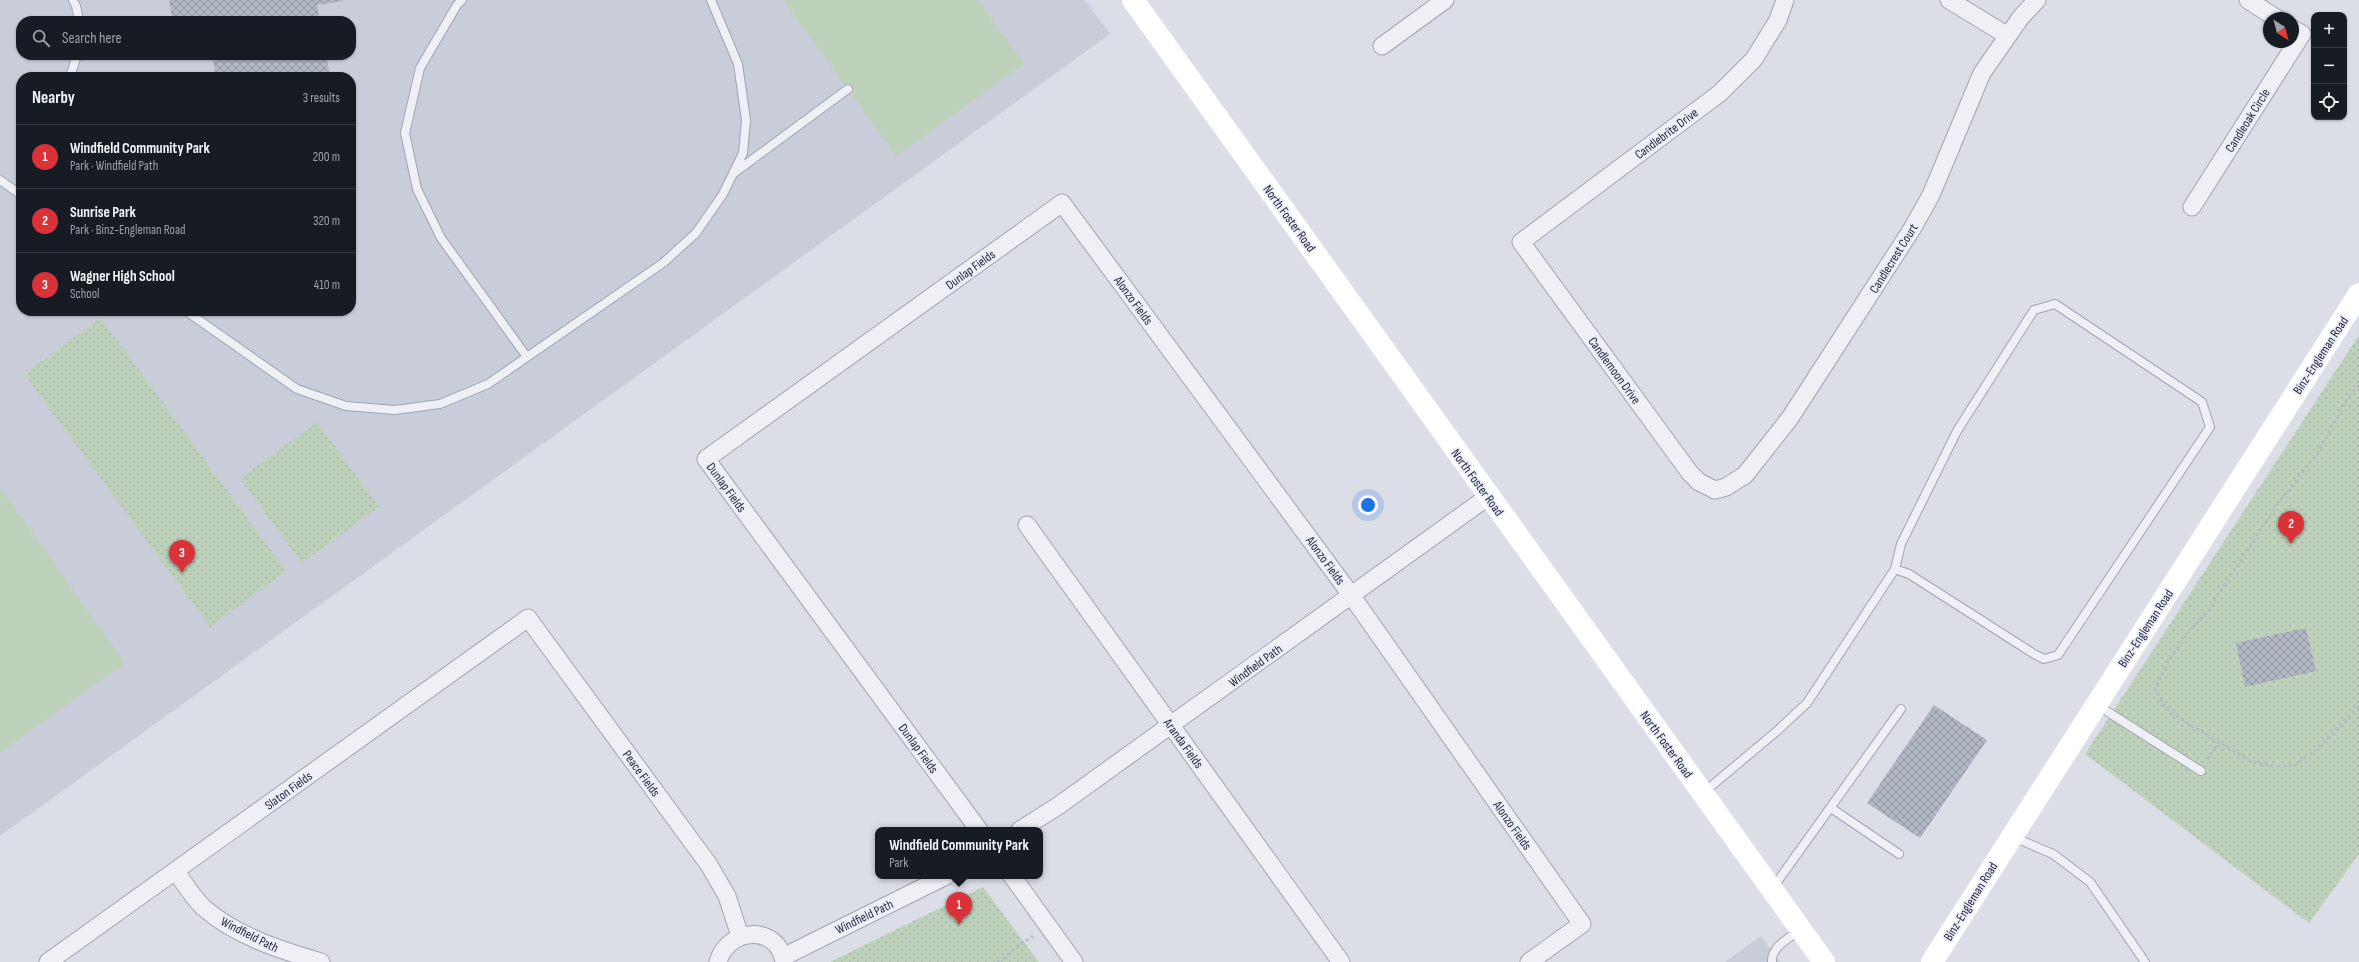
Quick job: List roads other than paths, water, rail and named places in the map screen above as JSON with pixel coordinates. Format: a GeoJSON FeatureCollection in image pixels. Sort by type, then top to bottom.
{"type":"FeatureCollection","features":[{"type":"Feature","properties":{"kind":"main road","name":"North Foster Road"},"geometry":{"type":"LineString","coordinates":[[1134,0],[1488,496],[1824,962]]}},
{"type":"Feature","properties":{"kind":"main road","name":"Binz-Engleman Road"},"geometry":{"type":"LineString","coordinates":[[1932,962],[2095,704],[2359,294]]}},
{"type":"Feature","properties":{"kind":"street"},"geometry":{"type":"LineString","coordinates":[[1382,46],[1445,0]]}},
{"type":"Feature","properties":{"kind":"street","name":"Candlebrite Drive"},"geometry":{"type":"LineString","coordinates":[[1521,242],[1720,93],[1754,59],[1778,20],[1784,0]]}},
{"type":"Feature","properties":{"kind":"street"},"geometry":{"type":"LineString","coordinates":[[1949,0],[2008,36]]}},
{"type":"Feature","properties":{"kind":"street","name":"Candlecrest Court"},"geometry":{"type":"LineString","coordinates":[[1715,490],[1726,487],[1745,475],[1790,418],[1912,229],[1931,195],[1982,73],[2021,17],[2037,0]]}},
{"type":"Feature","properties":{"kind":"street"},"geometry":{"type":"LineString","coordinates":[[2248,0],[2267,12]]}},
{"type":"Feature","properties":{"kind":"street","name":"Candleoak Circle"},"geometry":{"type":"LineString","coordinates":[[2192,207],[2287,48]]}},
{"type":"Feature","properties":{"kind":"street","name":"Alonzo Fields"},"geometry":{"type":"LineString","coordinates":[[1062,203],[1351,595],[1582,924],[1530,962]]}},
{"type":"Feature","properties":{"kind":"street","name":"Dunlap Fields"},"geometry":{"type":"LineString","coordinates":[[977,827],[706,459],[1062,203]]}},
{"type":"Feature","properties":{"kind":"street","name":"Candlemoon Drive"},"geometry":{"type":"LineString","coordinates":[[1521,242],[1690,473],[1699,482],[1715,490]]}},
{"type":"Feature","properties":{"kind":"street","name":"Windfield Path"},"geometry":{"type":"LineString","coordinates":[[1025,827],[1058,806],[1488,496]]}},
{"type":"Feature","properties":{"kind":"street","name":"Aranda Fields"},"geometry":{"type":"LineString","coordinates":[[1027,525],[1341,962]]}},
{"type":"Feature","properties":{"kind":"street","name":"Slaton Fields"},"geometry":{"type":"LineString","coordinates":[[48,962],[528,618]]}},
{"type":"Feature","properties":{"kind":"street","name":"Peace Fields"},"geometry":{"type":"LineString","coordinates":[[528,618],[709,864],[727,896],[740,936]]}},
{"type":"Feature","properties":{"kind":"street","name":"Windfield Path"},"geometry":{"type":"LineString","coordinates":[[175,871],[203,907],[235,929],[283,951],[321,962]]}},
{"type":"Feature","properties":{"kind":"street","name":"Windfield Path"},"geometry":{"type":"LineString","coordinates":[[740,936],[753,934],[766,937],[777,945],[784,959],[940,879]]}},
{"type":"Feature","properties":{"kind":"street"},"geometry":{"type":"LineString","coordinates":[[1014,879],[1074,962]]}},
{"type":"Feature","properties":{"kind":"street"},"geometry":{"type":"LineString","coordinates":[[718,962],[722,950],[730,942],[740,936]]}},
{"type":"Feature","properties":{"kind":"lane"},"geometry":{"type":"LineString","coordinates":[[73,0],[78,16]]}},
{"type":"Feature","properties":{"kind":"lane"},"geometry":{"type":"LineString","coordinates":[[462,0],[457,5],[420,68],[405,133],[417,189],[441,238],[527,357]]}},
{"type":"Feature","properties":{"kind":"lane"},"geometry":{"type":"LineString","coordinates":[[193,316],[297,389],[346,406],[395,410],[440,404],[488,384],[664,263],[696,233],[723,194],[744,153],[746,120],[738,64],[711,0]]}},
{"type":"Feature","properties":{"kind":"lane"},"geometry":{"type":"LineString","coordinates":[[72,72],[76,60]]}},
{"type":"Feature","properties":{"kind":"lane"},"geometry":{"type":"LineString","coordinates":[[734,173],[848,89]]}},
{"type":"Feature","properties":{"kind":"lane"},"geometry":{"type":"LineString","coordinates":[[0,180],[16,191]]}},
{"type":"Feature","properties":{"kind":"lane"},"geometry":{"type":"LineString","coordinates":[[1703,793],[1777,731],[1807,703],[1895,569],[1901,544],[1957,431],[2034,310],[2055,304],[2202,402],[2210,427],[2058,655],[2044,659],[2034,654],[1909,574],[1895,569]]}},
{"type":"Feature","properties":{"kind":"lane"},"geometry":{"type":"LineString","coordinates":[[2095,704],[2201,771]]}},
{"type":"Feature","properties":{"kind":"lane"},"geometry":{"type":"LineString","coordinates":[[1772,890],[1901,709]]}},
{"type":"Feature","properties":{"kind":"lane"},"geometry":{"type":"LineString","coordinates":[[1831,808],[1899,854]]}},
{"type":"Feature","properties":{"kind":"lane"},"geometry":{"type":"LineString","coordinates":[[2011,836],[2054,854],[2090,882],[2145,962]]}},
{"type":"Feature","properties":{"kind":"lane"},"geometry":{"type":"LineString","coordinates":[[1772,962],[1771,956],[1777,947],[1801,930]]}},
{"type":"Feature","properties":{"kind":"place","name":"Sunrise Park"},"geometry":{"type":"Point","coordinates":[2291,544]}},
{"type":"Feature","properties":{"kind":"place","name":"Wagner High School"},"geometry":{"type":"Point","coordinates":[182,573]}},
{"type":"Feature","properties":{"kind":"place","name":"Windfield Community Park"},"geometry":{"type":"Point","coordinates":[959,925]}}]}
